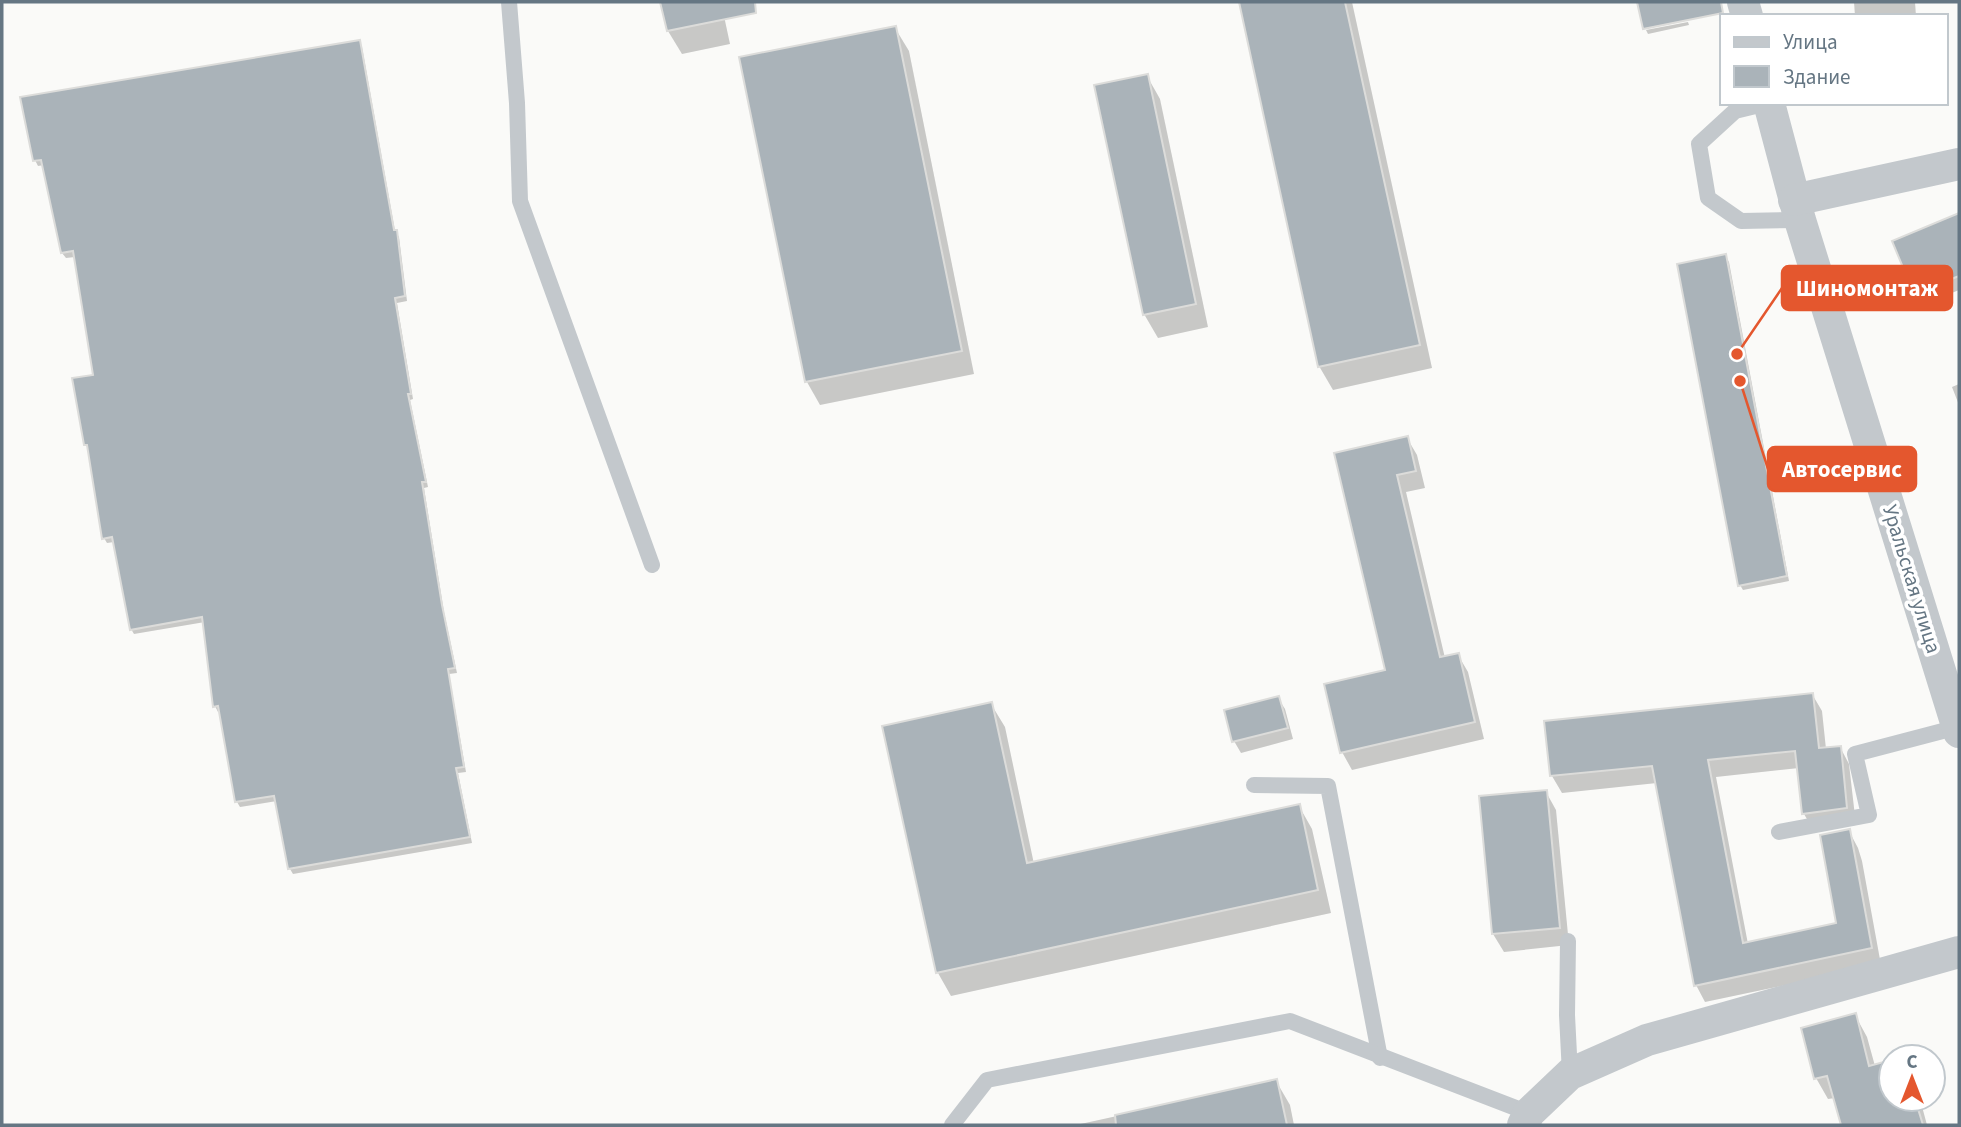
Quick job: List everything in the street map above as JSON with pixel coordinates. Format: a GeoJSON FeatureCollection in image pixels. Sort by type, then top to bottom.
{"type":"FeatureCollection","features":[{"type":"Feature","properties":{"kind":"street","name":"Уральская улица"},"geometry":{"type":"LineString","coordinates":[[1770,105],[1797,210],[1959,730]]}},
{"type":"Feature","properties":{"kind":"street"},"geometry":{"type":"LineString","coordinates":[[1797,210],[1959,164]]}},
{"type":"Feature","properties":{"kind":"street"},"geometry":{"type":"LineString","coordinates":[[1526,1119],[1570,1074],[1647,1040],[1959,952]]}},
{"type":"Feature","properties":{"kind":"lane"},"geometry":{"type":"LineString","coordinates":[[509,2],[517,103],[520,201],[652,565]]}},
{"type":"Feature","properties":{"kind":"lane"},"geometry":{"type":"LineString","coordinates":[[1760,105],[1735,111],[1699,144],[1708,198],[1741,222],[1797,210]]}},
{"type":"Feature","properties":{"kind":"lane"},"geometry":{"type":"LineString","coordinates":[[1779,832],[1869,816],[1855,754],[1959,730]]}},
{"type":"Feature","properties":{"kind":"lane"},"geometry":{"type":"LineString","coordinates":[[1254,786],[1328,786],[1380,1058]]}},
{"type":"Feature","properties":{"kind":"lane"},"geometry":{"type":"LineString","coordinates":[[1568,941],[1567,1015],[1570,1074]]}},
{"type":"Feature","properties":{"kind":"lane"},"geometry":{"type":"LineString","coordinates":[[952,1125],[987,1080],[1290,1021],[1526,1119]]}},
{"type":"Feature","properties":{"kind":"building"},"geometry":{"type":"Polygon","coordinates":[[[660,2],[755,2],[756,13],[667,31],[660,2]]]}},
{"type":"Feature","properties":{"kind":"building"},"geometry":{"type":"Polygon","coordinates":[[[1239,2],[1345,2],[1420,345],[1318,367],[1239,2]]]}},
{"type":"Feature","properties":{"kind":"building"},"geometry":{"type":"Polygon","coordinates":[[[1637,2],[1721,2],[1723,13],[1643,29],[1637,2]]]}},
{"type":"Feature","properties":{"kind":"building"},"geometry":{"type":"Polygon","coordinates":[[[896,26],[962,351],[805,382],[739,57],[896,26]]]}},
{"type":"Feature","properties":{"kind":"building"},"geometry":{"type":"Polygon","coordinates":[[[360,40],[394,230],[397,230],[405,296],[395,298],[411,394],[408,394],[426,482],[422,482],[455,668],[448,669],[464,767],[456,768],[470,837],[288,869],[274,796],[235,802],[218,706],[213,707],[202,617],[130,630],[112,537],[102,539],[87,445],[84,445],[72,378],[93,375],[73,251],[61,253],[41,160],[33,161],[20,97],[360,40]]]}},
{"type":"Feature","properties":{"kind":"building"},"geometry":{"type":"Polygon","coordinates":[[[1148,74],[1196,304],[1143,315],[1094,85],[1148,74]]]}},
{"type":"Feature","properties":{"kind":"building"},"geometry":{"type":"Polygon","coordinates":[[[1959,213],[1959,276],[1914,294],[1892,241],[1959,213]]]}},
{"type":"Feature","properties":{"kind":"building"},"geometry":{"type":"Polygon","coordinates":[[[1726,254],[1787,576],[1738,586],[1677,264],[1726,254]]]}},
{"type":"Feature","properties":{"kind":"building"},"geometry":{"type":"Polygon","coordinates":[[[1408,436],[1416,471],[1397,475],[1440,657],[1459,653],[1475,722],[1340,753],[1324,684],[1385,670],[1334,453],[1408,436]]]}},
{"type":"Feature","properties":{"kind":"building"},"geometry":{"type":"Polygon","coordinates":[[[1813,693],[1819,748],[1841,746],[1847,808],[1802,814],[1795,751],[1708,760],[1743,943],[1836,923],[1820,835],[1850,829],[1872,948],[1694,986],[1652,766],[1550,776],[1544,721],[1813,693]]]}},
{"type":"Feature","properties":{"kind":"building"},"geometry":{"type":"Polygon","coordinates":[[[1279,696],[1288,728],[1232,742],[1224,710],[1279,696]]]}},
{"type":"Feature","properties":{"kind":"building"},"geometry":{"type":"Polygon","coordinates":[[[992,702],[1027,863],[1300,804],[1318,890],[936,973],[882,726],[992,702]]]}},
{"type":"Feature","properties":{"kind":"building"},"geometry":{"type":"Polygon","coordinates":[[[1547,790],[1560,928],[1492,934],[1479,796],[1547,790]]]}},
{"type":"Feature","properties":{"kind":"building"},"geometry":{"type":"Polygon","coordinates":[[[1856,1013],[1869,1066],[1877,1064],[1877,1113],[1919,1113],[1923,1125],[1841,1125],[1827,1076],[1814,1079],[1801,1028],[1856,1013]]]}},
{"type":"Feature","properties":{"kind":"building"},"geometry":{"type":"Polygon","coordinates":[[[1277,1079],[1287,1125],[1116,1125],[1115,1115],[1277,1079]]]}},
{"type":"Feature","properties":{"kind":"place","name":"Шиномонтаж"},"geometry":{"type":"Point","coordinates":[1737,354]}},
{"type":"Feature","properties":{"kind":"place","name":"Автосервис"},"geometry":{"type":"Point","coordinates":[1740,381]}}]}
